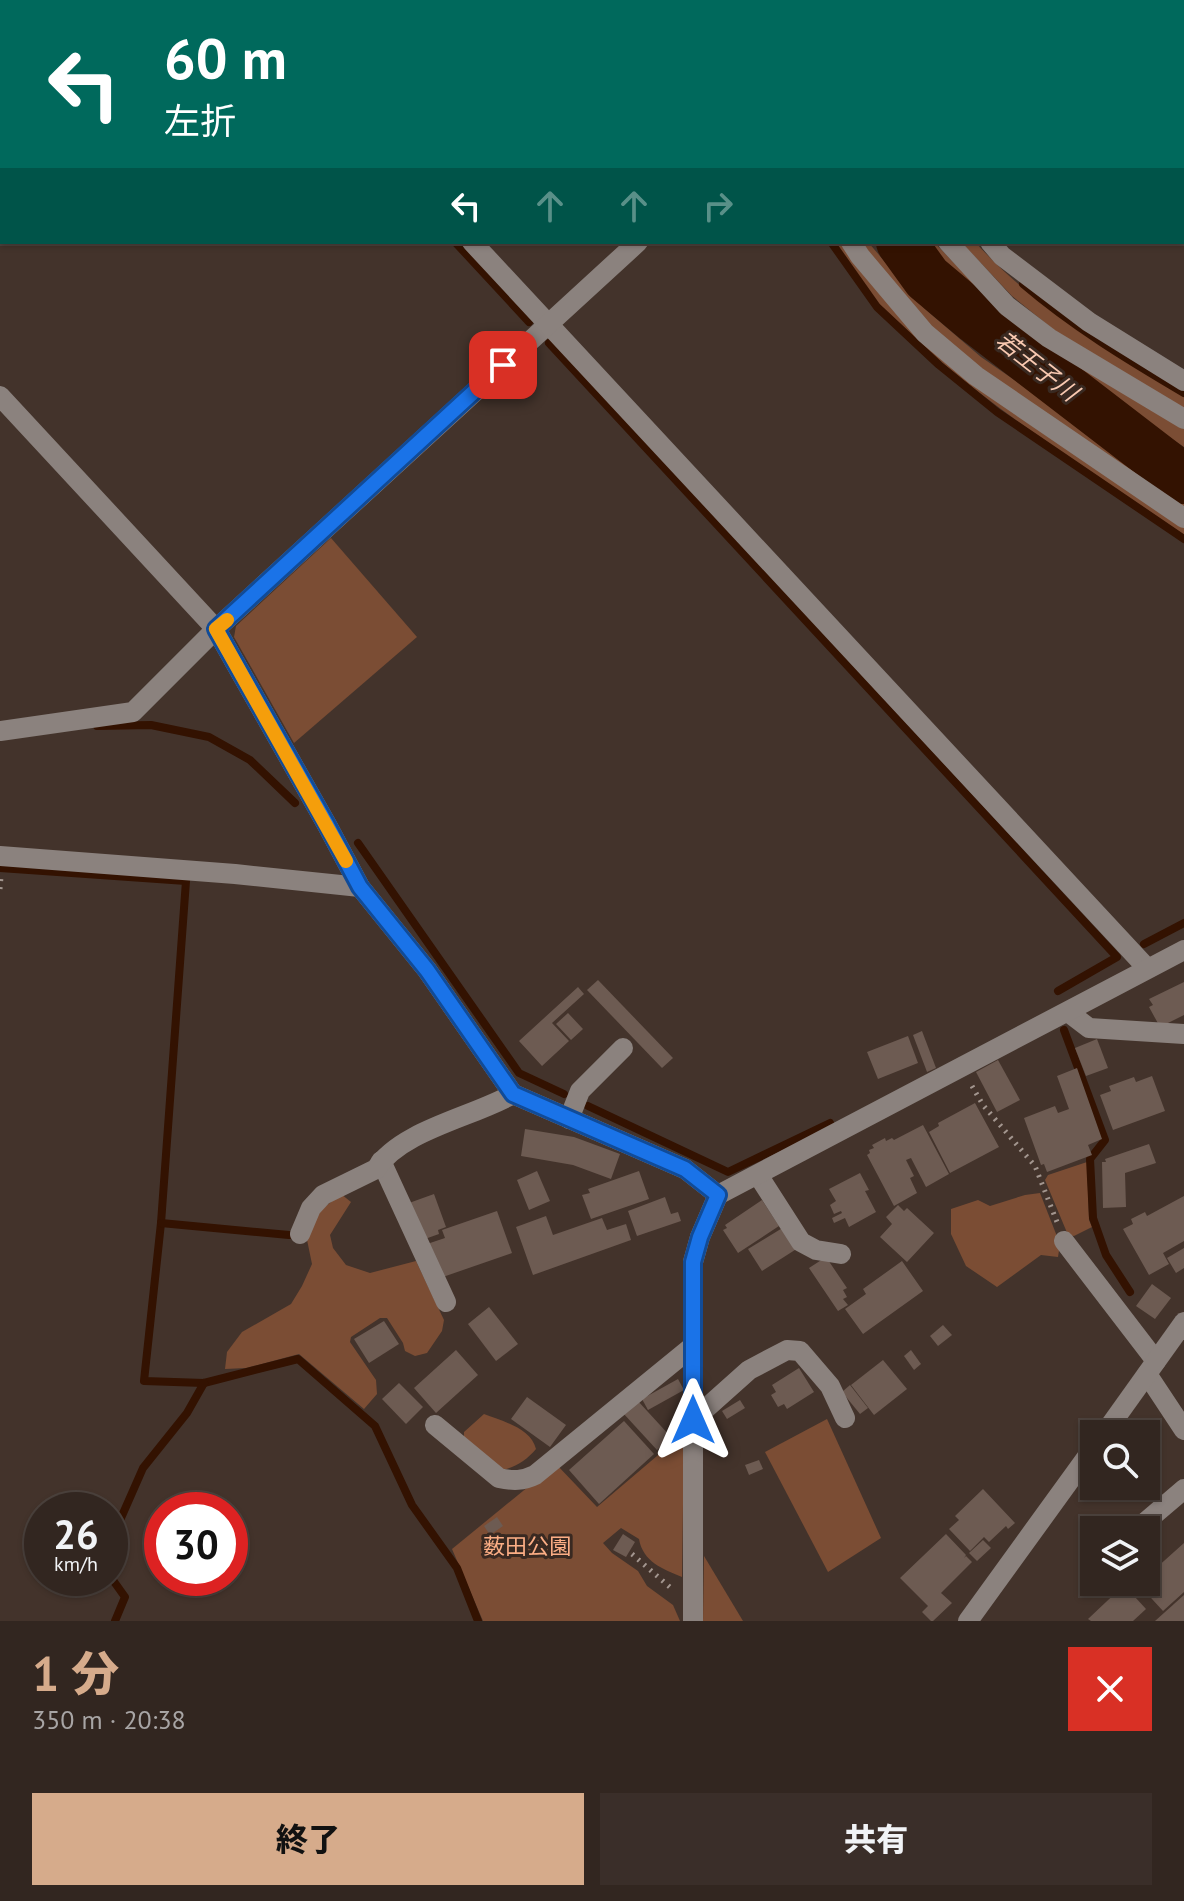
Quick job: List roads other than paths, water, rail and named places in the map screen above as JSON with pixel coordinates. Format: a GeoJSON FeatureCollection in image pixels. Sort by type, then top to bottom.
{"type":"FeatureCollection","features":[{"type":"Feature","properties":{"kind":"street"},"geometry":{"type":"LineString","coordinates":[[474,244],[1147,968]]}},
{"type":"Feature","properties":{"kind":"street"},"geometry":{"type":"LineString","coordinates":[[0,731],[133,712],[216,629],[636,244]]}},
{"type":"Feature","properties":{"kind":"street"},"geometry":{"type":"LineString","coordinates":[[852,244],[925,333],[976,376],[1184,518]]}},
{"type":"Feature","properties":{"kind":"street"},"geometry":{"type":"LineString","coordinates":[[950,244],[1007,306],[1049,338],[1184,419]]}},
{"type":"Feature","properties":{"kind":"street"},"geometry":{"type":"LineString","coordinates":[[992,244],[1002,256],[1089,322],[1184,381]]}},
{"type":"Feature","properties":{"kind":"street"},"geometry":{"type":"LineString","coordinates":[[0,396],[216,629],[360,887],[427,970],[513,1094],[685,1169],[718,1195]]}},
{"type":"Feature","properties":{"kind":"street"},"geometry":{"type":"LineString","coordinates":[[0,856],[360,887]]}},
{"type":"Feature","properties":{"kind":"street"},"geometry":{"type":"LineString","coordinates":[[693,1615],[693,1262],[718,1195],[1184,950]]}},
{"type":"Feature","properties":{"kind":"street"},"geometry":{"type":"LineString","coordinates":[[1068,1012],[1089,1028],[1184,1034]]}},
{"type":"Feature","properties":{"kind":"street"},"geometry":{"type":"LineString","coordinates":[[569,1119],[580,1091],[623,1048]]}},
{"type":"Feature","properties":{"kind":"street"},"geometry":{"type":"LineString","coordinates":[[300,1234],[311,1208],[323,1195],[376,1169],[381,1161],[417,1134],[494,1105],[513,1094]]}},
{"type":"Feature","properties":{"kind":"street"},"geometry":{"type":"LineString","coordinates":[[381,1161],[446,1302]]}},
{"type":"Feature","properties":{"kind":"street"},"geometry":{"type":"LineString","coordinates":[[758,1175],[801,1242],[816,1250],[841,1254]]}},
{"type":"Feature","properties":{"kind":"street"},"geometry":{"type":"LineString","coordinates":[[1064,1241],[1152,1367],[1184,1430]]}},
{"type":"Feature","properties":{"kind":"street"},"geometry":{"type":"LineString","coordinates":[[1114,1420],[1184,1322]]}},
{"type":"Feature","properties":{"kind":"street"},"geometry":{"type":"LineString","coordinates":[[435,1425],[499,1478],[525,1480],[693,1346]]}},
{"type":"Feature","properties":{"kind":"street"},"geometry":{"type":"LineString","coordinates":[[693,1420],[749,1370],[787,1350],[800,1351],[830,1386],[845,1418]]}},
{"type":"Feature","properties":{"kind":"street"},"geometry":{"type":"LineString","coordinates":[[968,1621],[1080,1466]]}},
{"type":"Feature","properties":{"kind":"street"},"geometry":{"type":"LineString","coordinates":[[1152,1516],[1184,1489]]}},
{"type":"Feature","properties":{"kind":"waterway"},"geometry":{"type":"LineString","coordinates":[[457,244],[529,322]]}},
{"type":"Feature","properties":{"kind":"waterway"},"geometry":{"type":"LineString","coordinates":[[832,244],[877,307],[939,365],[997,412],[1184,539]]}},
{"type":"Feature","properties":{"kind":"waterway","name":"若王子川"},"geometry":{"type":"LineString","coordinates":[[902,244],[927,278],[977,320],[1184,479]]}},
{"type":"Feature","properties":{"kind":"waterway"},"geometry":{"type":"LineString","coordinates":[[1023,284],[1081,328],[1184,393]]}},
{"type":"Feature","properties":{"kind":"waterway"},"geometry":{"type":"LineString","coordinates":[[549,343],[1117,957],[1058,991]]}},
{"type":"Feature","properties":{"kind":"waterway"},"geometry":{"type":"LineString","coordinates":[[97,726],[151,725],[209,737],[250,760],[295,803]]}},
{"type":"Feature","properties":{"kind":"waterway"},"geometry":{"type":"LineString","coordinates":[[358,843],[519,1073],[564,1094]]}},
{"type":"Feature","properties":{"kind":"waterway"},"geometry":{"type":"LineString","coordinates":[[0,868],[186,881],[161,1223],[144,1381],[204,1383],[298,1359],[375,1426],[412,1505],[457,1568],[478,1621]]}},
{"type":"Feature","properties":{"kind":"waterway"},"geometry":{"type":"LineString","coordinates":[[1144,944],[1184,923]]}},
{"type":"Feature","properties":{"kind":"waterway"},"geometry":{"type":"LineString","coordinates":[[1064,1030],[1105,1140],[1090,1159],[1093,1218],[1106,1255],[1130,1292]]}},
{"type":"Feature","properties":{"kind":"waterway"},"geometry":{"type":"LineString","coordinates":[[588,1106],[728,1172],[830,1123]]}},
{"type":"Feature","properties":{"kind":"waterway"},"geometry":{"type":"LineString","coordinates":[[161,1223],[289,1235]]}},
{"type":"Feature","properties":{"kind":"waterway"},"geometry":{"type":"LineString","coordinates":[[128,1502],[143,1468],[187,1413],[204,1383]]}},
{"type":"Feature","properties":{"kind":"waterway"},"geometry":{"type":"LineString","coordinates":[[115,1621],[124,1596]]}},
{"type":"Feature","properties":{"kind":"park label","name":"薮田公園"},"geometry":{"type":"Point","coordinates":[527,1546]}}]}
